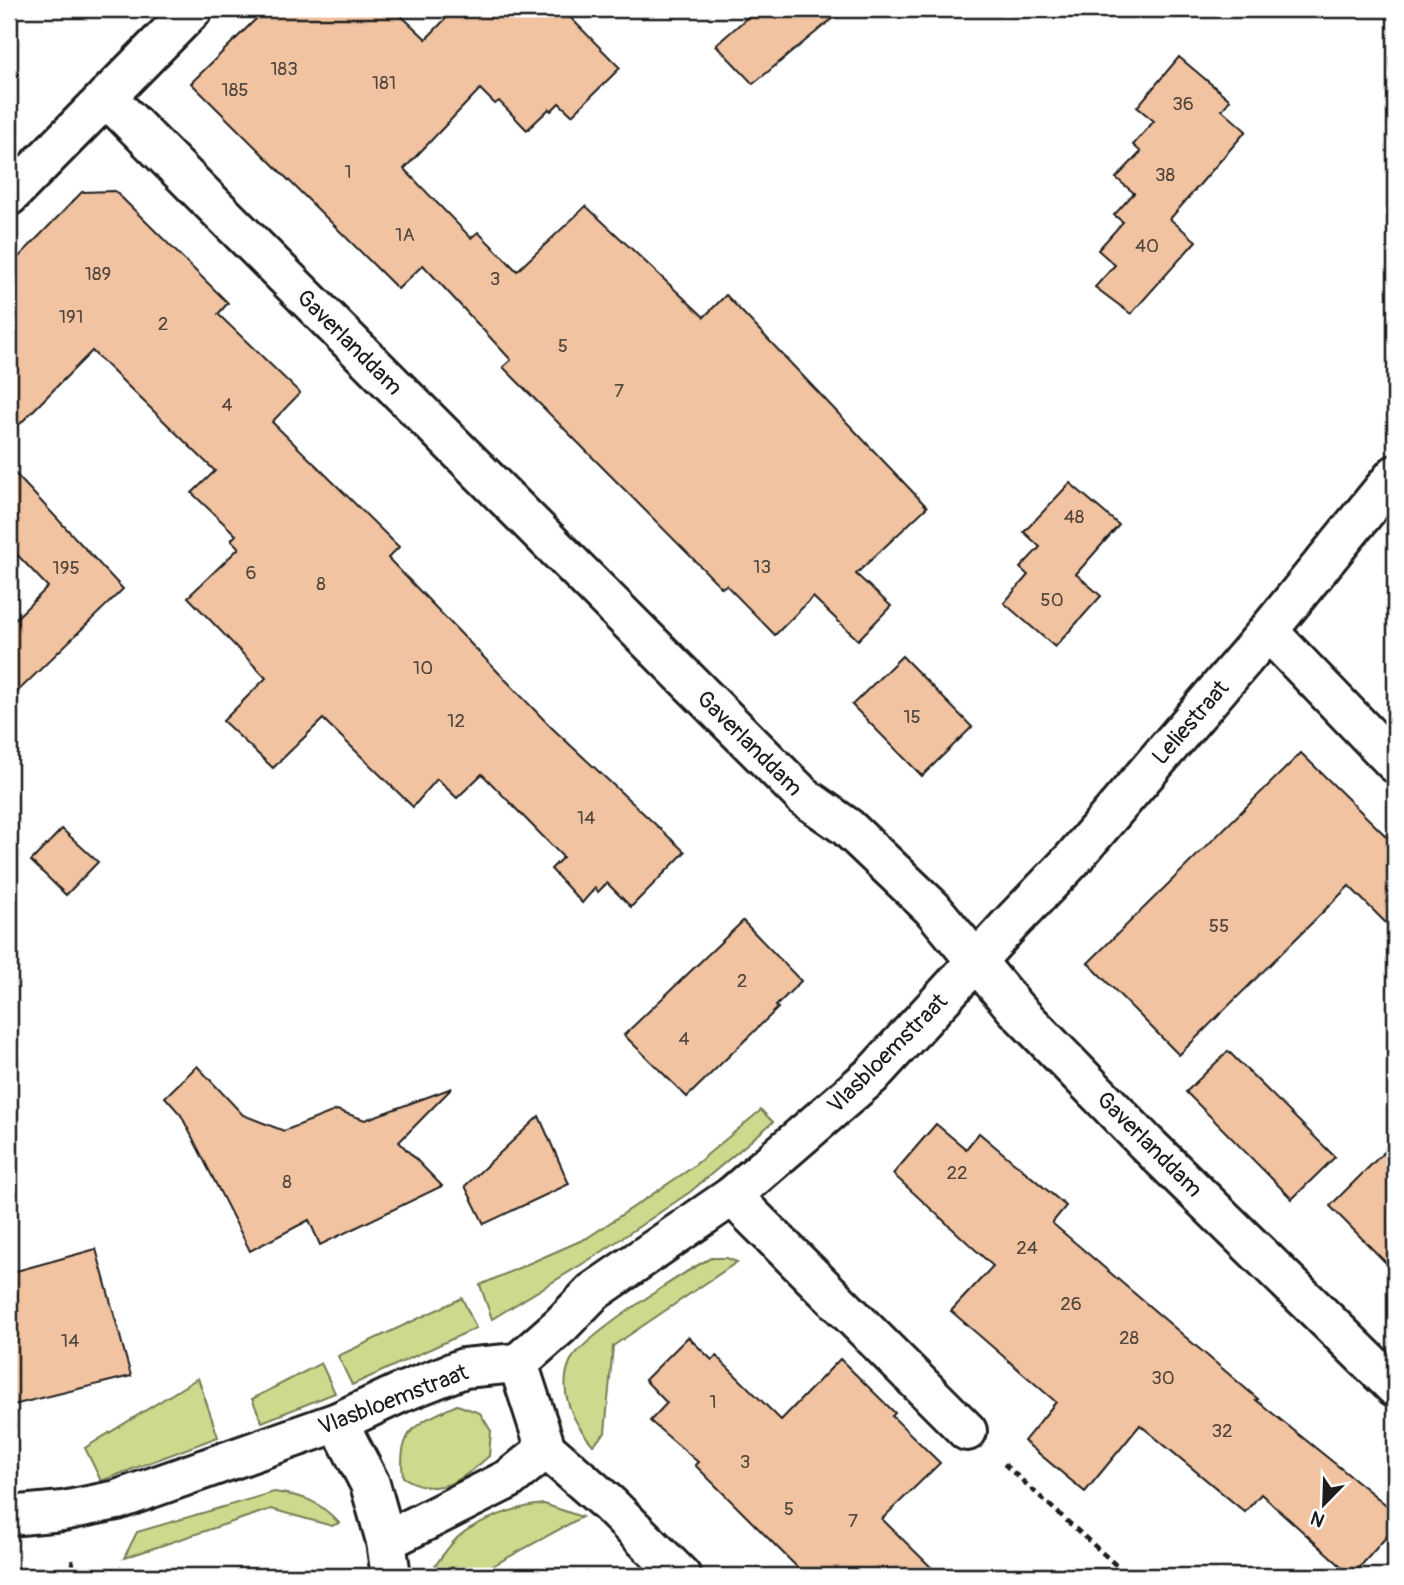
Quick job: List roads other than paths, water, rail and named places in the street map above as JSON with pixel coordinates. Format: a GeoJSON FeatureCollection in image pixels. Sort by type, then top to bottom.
{"type":"FeatureCollection","features":[{"type":"Feature","properties":{"kind":"street"},"geometry":{"type":"LineString","coordinates":[[9,196],[193,9]]}},
{"type":"Feature","properties":{"kind":"street","name":"Gaverlanddam"},"geometry":{"type":"LineString","coordinates":[[106,97],[804,797],[847,827],[932,908],[1015,1008],[1146,1143],[1395,1387]]}},
{"type":"Feature","properties":{"kind":"street","name":"Leliestraat"},"geometry":{"type":"LineString","coordinates":[[976,962],[1071,861],[1268,631],[1395,475]]}},
{"type":"Feature","properties":{"kind":"street"},"geometry":{"type":"LineString","coordinates":[[1268,631],[1395,763]]}},
{"type":"Feature","properties":{"kind":"street","name":"Vlasbloemstraat"},"geometry":{"type":"LineString","coordinates":[[9,1516],[63,1511],[117,1500],[338,1422],[400,1393],[464,1368],[517,1363],[561,1325],[593,1292],[732,1196],[872,1075],[976,962]]}},
{"type":"Feature","properties":{"kind":"street"},"geometry":{"type":"LineString","coordinates":[[732,1196],[967,1431]]}},
{"type":"Feature","properties":{"kind":"street"},"geometry":{"type":"LineString","coordinates":[[517,1363],[546,1449],[610,1505],[681,1576]]}},
{"type":"Feature","properties":{"kind":"street"},"geometry":{"type":"LineString","coordinates":[[338,1422],[370,1484],[388,1559],[509,1479],[546,1449]]}}]}
